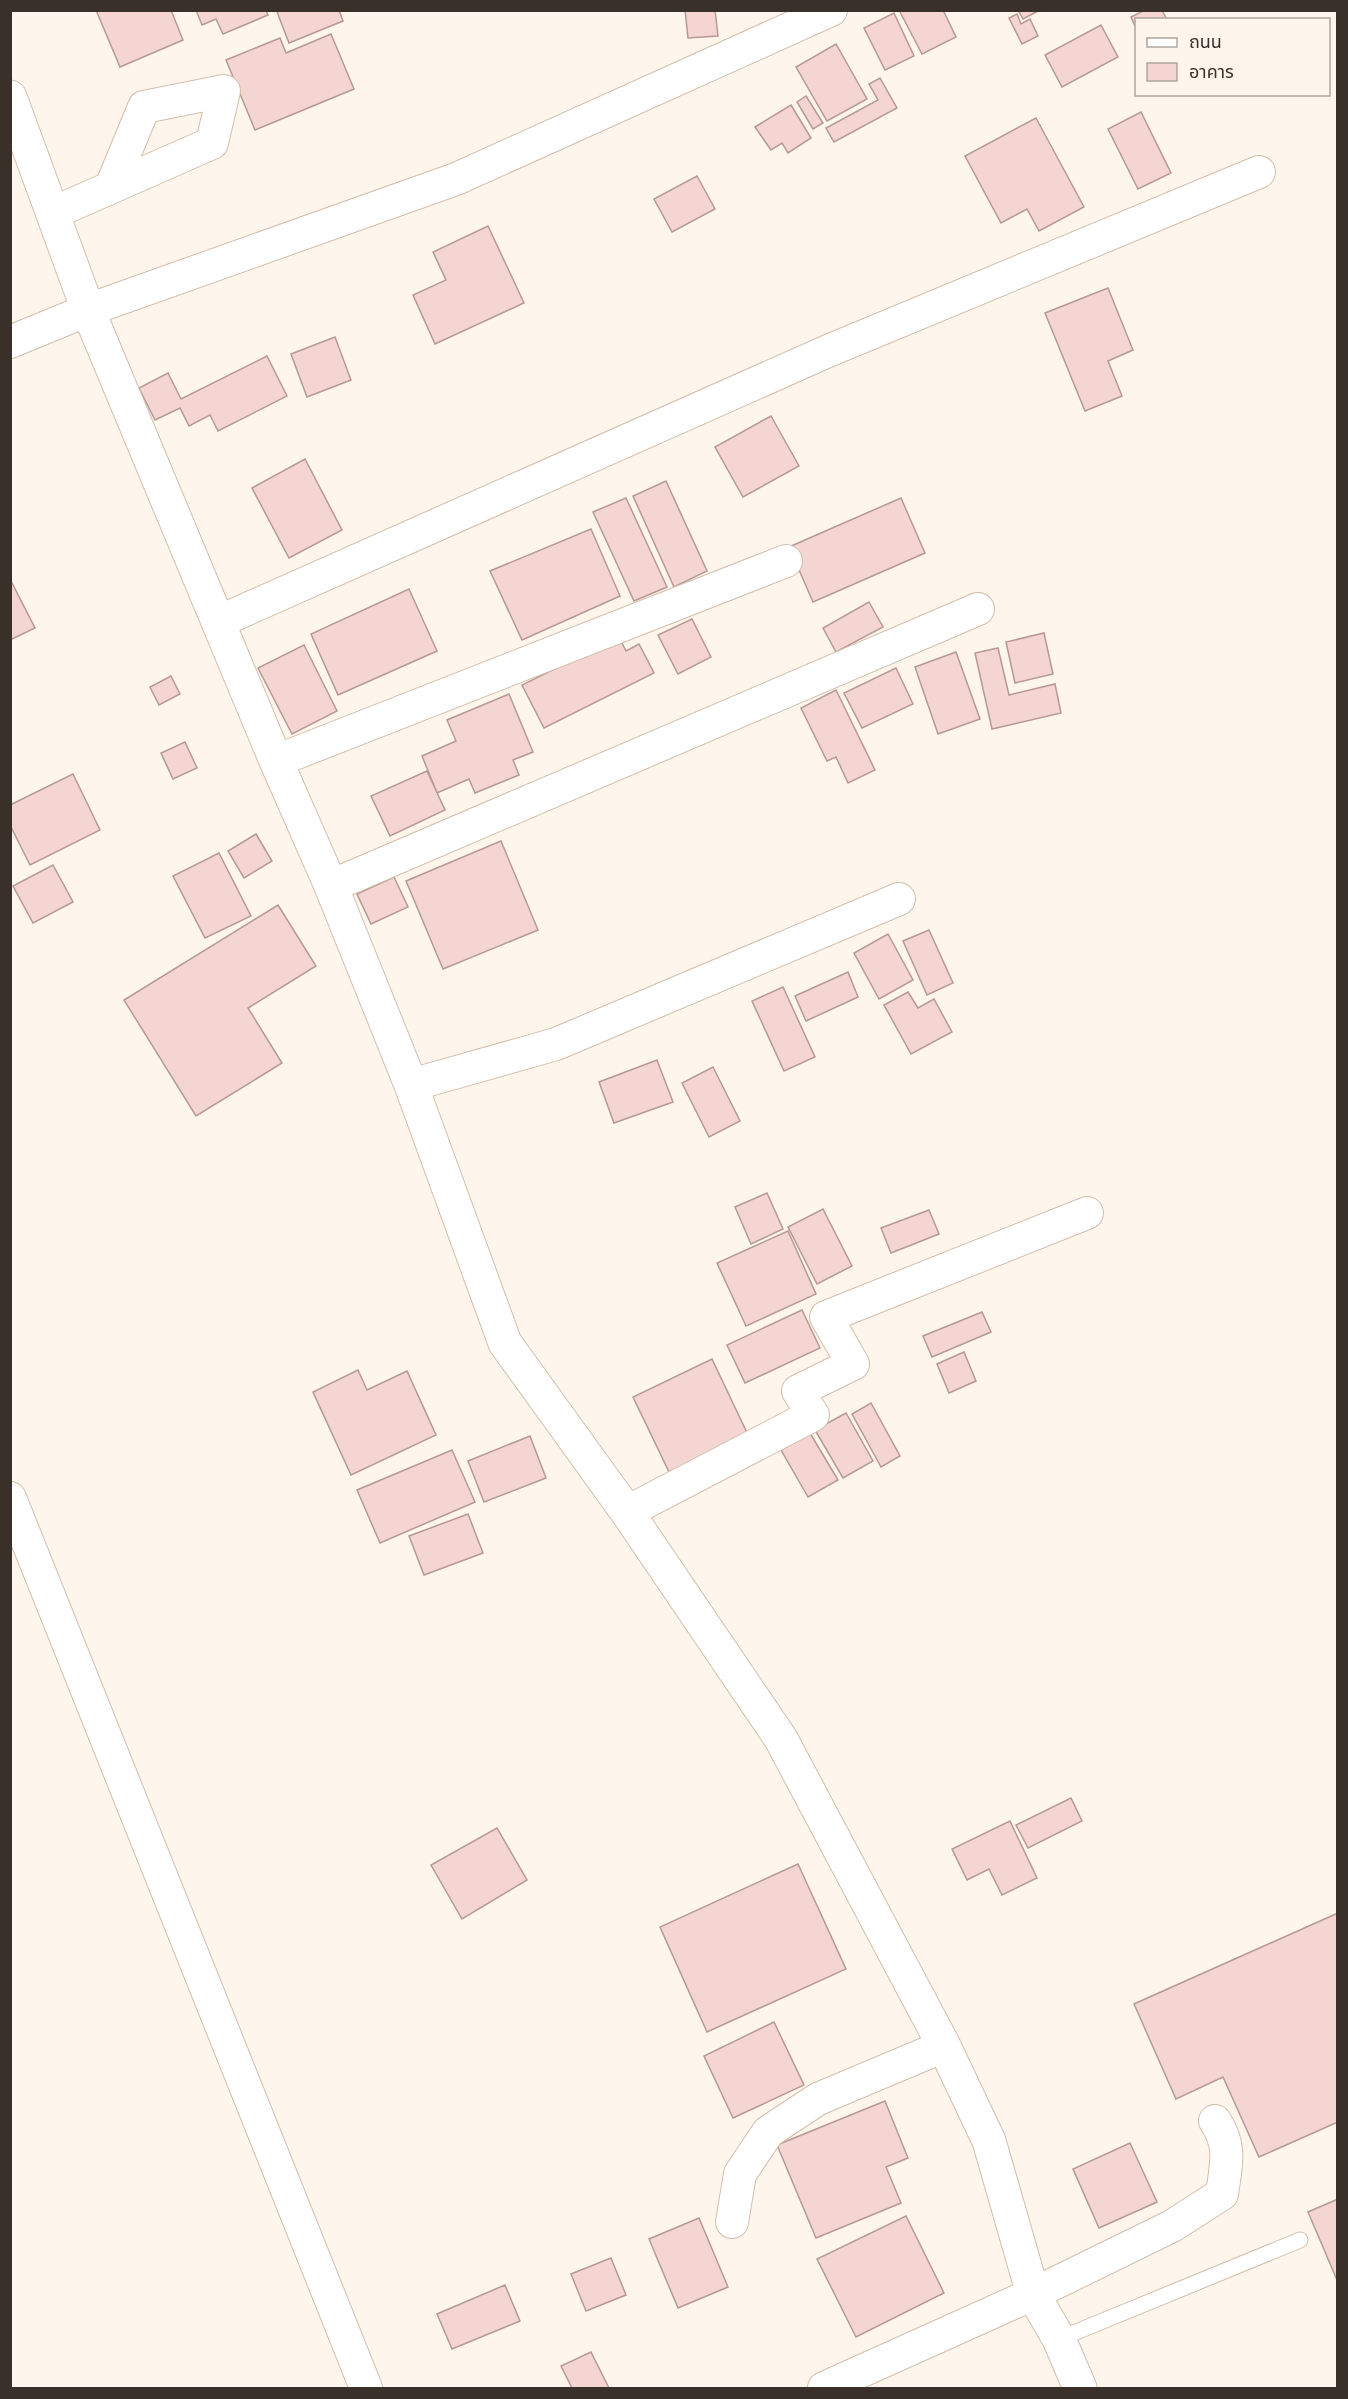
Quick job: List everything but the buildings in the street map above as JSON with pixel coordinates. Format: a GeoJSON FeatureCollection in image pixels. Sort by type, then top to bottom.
{"type":"FeatureCollection","features":[{"type":"Feature","properties":{"kind":"street"},"geometry":{"type":"LineString","coordinates":[[10,342],[88,310],[456,179],[831,10]]}},
{"type":"Feature","properties":{"kind":"street"},"geometry":{"type":"LineString","coordinates":[[10,97],[88,310],[276,761],[331,886],[411,1085],[505,1343],[627,1512],[781,1739],[944,2046],[989,2141],[1033,2294],[1059,2339],[1080,2388]]}},
{"type":"Feature","properties":{"kind":"street"},"geometry":{"type":"LineString","coordinates":[[218,622],[828,351],[1259,172]]}},
{"type":"Feature","properties":{"kind":"street"},"geometry":{"type":"LineString","coordinates":[[53,213],[111,187]]}},
{"type":"Feature","properties":{"kind":"street"},"geometry":{"type":"LineString","coordinates":[[276,761],[786,561]]}},
{"type":"Feature","properties":{"kind":"street"},"geometry":{"type":"LineString","coordinates":[[331,886],[978,609]]}},
{"type":"Feature","properties":{"kind":"street"},"geometry":{"type":"LineString","coordinates":[[411,1085],[556,1044],[899,899]]}},
{"type":"Feature","properties":{"kind":"street"},"geometry":{"type":"LineString","coordinates":[[627,1512],[813,1415],[798,1390],[852,1364],[826,1317],[1087,1213]]}},
{"type":"Feature","properties":{"kind":"street"},"geometry":{"type":"LineString","coordinates":[[10,1498],[366,2388]]}},
{"type":"Feature","properties":{"kind":"street"},"geometry":{"type":"LineString","coordinates":[[732,2222],[740,2174],[768,2132],[818,2099],[944,2046]]}},
{"type":"Feature","properties":{"kind":"street"},"geometry":{"type":"LineString","coordinates":[[824,2388],[1033,2294],[1172,2226],[1222,2194],[1227,2159],[1225,2136],[1215,2121]]}},
{"type":"Feature","properties":{"kind":"lane"},"geometry":{"type":"LineString","coordinates":[[1059,2339],[1300,2240]]}}]}
